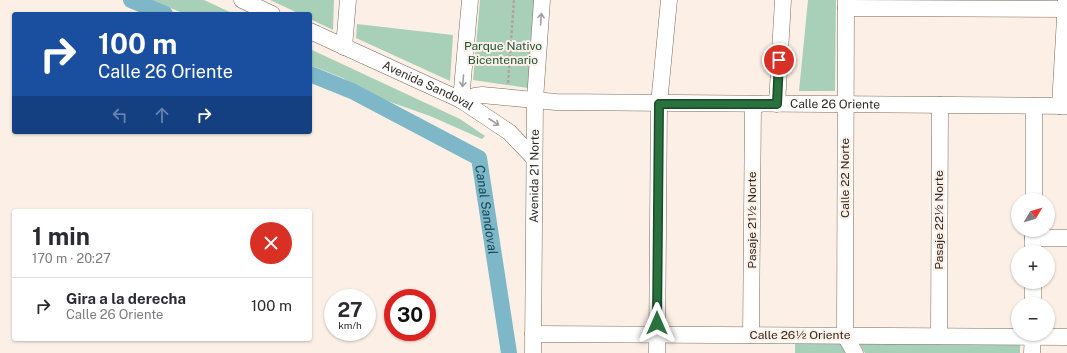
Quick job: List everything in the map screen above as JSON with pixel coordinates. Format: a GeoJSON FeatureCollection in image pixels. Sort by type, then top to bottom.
{"type":"FeatureCollection","features":[{"type":"Feature","properties":{"kind":"street"},"geometry":{"type":"LineString","coordinates":[[344,47],[348,0]]}},
{"type":"Feature","properties":{"kind":"street"},"geometry":{"type":"LineString","coordinates":[[461,100],[470,0]]}},
{"type":"Feature","properties":{"kind":"street","name":"Avenida 21 Norte"},"geometry":{"type":"LineString","coordinates":[[533,353],[535,100],[542,0]]}},
{"type":"Feature","properties":{"kind":"street"},"geometry":{"type":"LineString","coordinates":[[657,353],[659,104],[669,0]]}},
{"type":"Feature","properties":{"kind":"street"},"geometry":{"type":"LineString","coordinates":[[777,104],[783,0]]}},
{"type":"Feature","properties":{"kind":"street"},"geometry":{"type":"LineString","coordinates":[[249,2],[268,12]]}},
{"type":"Feature","properties":{"kind":"street"},"geometry":{"type":"LineString","coordinates":[[846,4],[1066,5],[1063,106]]}},
{"type":"Feature","properties":{"kind":"street","name":"Calle 22 Norte"},"geometry":{"type":"LineString","coordinates":[[845,336],[846,4]]}},
{"type":"Feature","properties":{"kind":"street","name":"Avenida Sandoval"},"geometry":{"type":"LineString","coordinates":[[312,32],[461,100],[509,132],[534,158]]}},
{"type":"Feature","properties":{"kind":"street","name":"Calle 26 Oriente"},"geometry":{"type":"LineString","coordinates":[[461,100],[482,95],[556,102],[659,104],[1063,106]]}},
{"type":"Feature","properties":{"kind":"street","name":"Pasaje 21½ Norte"},"geometry":{"type":"LineString","coordinates":[[751,335],[753,104]]}},
{"type":"Feature","properties":{"kind":"street","name":"Pasaje 22½ Norte"},"geometry":{"type":"LineString","coordinates":[[939,336],[940,105]]}},
{"type":"Feature","properties":{"kind":"street"},"geometry":{"type":"LineString","coordinates":[[1034,106],[1034,193]]}},
{"type":"Feature","properties":{"kind":"street"},"geometry":{"type":"LineString","coordinates":[[1033,240],[1067,238]]}},
{"type":"Feature","properties":{"kind":"street","name":"Calle 26½ Oriente"},"geometry":{"type":"LineString","coordinates":[[533,334],[1011,335]]}},
{"type":"Feature","properties":{"kind":"street"},"geometry":{"type":"LineString","coordinates":[[845,336],[855,353]]}},
{"type":"Feature","properties":{"kind":"street","name":"Calle 26½ Oriente"},"geometry":{"type":"LineString","coordinates":[[1055,336],[1067,336]]}},
{"type":"Feature","properties":{"kind":"street"},"geometry":{"type":"LineString","coordinates":[[1032,341],[1032,353]]}},
{"type":"Feature","properties":{"kind":"path"},"geometry":{"type":"LineString","coordinates":[[508,97],[514,0]]}},
{"type":"Feature","properties":{"kind":"green space"},"geometry":{"type":"Polygon","coordinates":[[[151,0],[204,0],[230,12],[180,12],[151,0]]]}},
{"type":"Feature","properties":{"kind":"green space"},"geometry":{"type":"Polygon","coordinates":[[[270,0],[334,0],[333,30],[312,20],[312,12],[296,12],[270,0]]]}},
{"type":"Feature","properties":{"kind":"green space","name":"Parque Nativo Bicentenario"},"geometry":{"type":"Polygon","coordinates":[[[480,0],[534,0],[528,88],[473,80],[480,0]]]}},
{"type":"Feature","properties":{"kind":"green space"},"geometry":{"type":"Polygon","coordinates":[[[808,0],[836,0],[835,91],[799,91],[808,0]]]}},
{"type":"Feature","properties":{"kind":"green space"},"geometry":{"type":"Polygon","coordinates":[[[357,24],[453,35],[450,81],[356,38],[357,24]]]}},
{"type":"Feature","properties":{"kind":"green space"},"geometry":{"type":"Polygon","coordinates":[[[312,50],[460,119],[485,136],[482,139],[430,116],[376,97],[343,78],[312,66],[312,50]]]}},
{"type":"Feature","properties":{"kind":"green space"},"geometry":{"type":"Polygon","coordinates":[[[858,341],[1020,343],[1020,353],[865,353],[858,341]]]}},
{"type":"Feature","properties":{"kind":"green space"},"geometry":{"type":"Polygon","coordinates":[[[795,342],[841,343],[846,353],[795,353],[795,342]]]}},
{"type":"Feature","properties":{"kind":"waterway","name":"Canal Sandoval"},"geometry":{"type":"LineString","coordinates":[[131,0],[160,12]]}},
{"type":"Feature","properties":{"kind":"waterway","name":"Canal Sandoval"},"geometry":{"type":"LineString","coordinates":[[312,75],[352,91],[479,158],[509,353]]}},
{"type":"Feature","properties":{"kind":"route"},"geometry":{"type":"LineString","coordinates":[[657,323],[659,104],[777,104],[779,60]]}}]}
